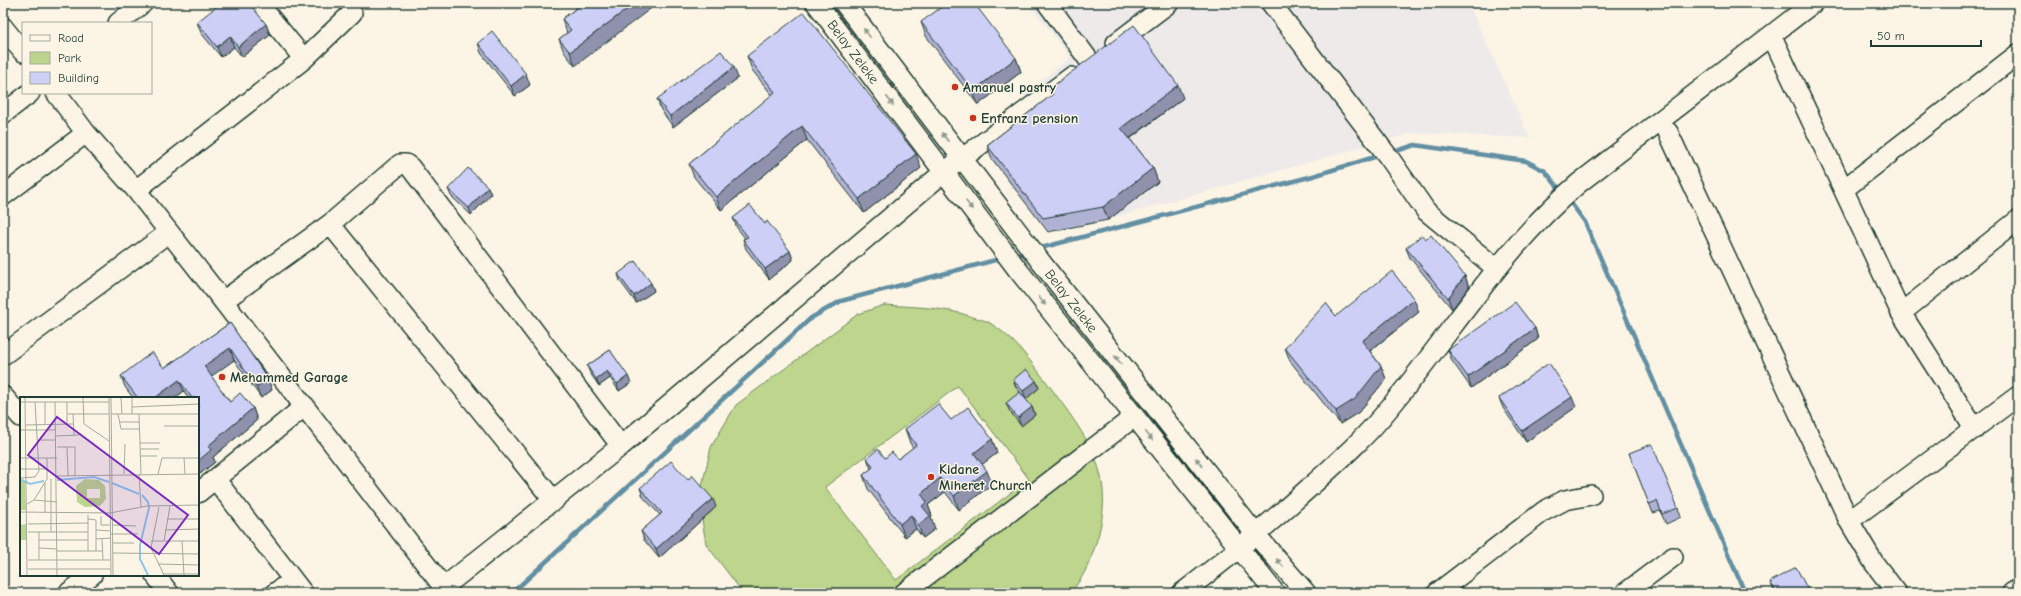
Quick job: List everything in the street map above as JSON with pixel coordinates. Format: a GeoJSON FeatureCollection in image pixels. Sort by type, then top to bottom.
{"type":"FeatureCollection","features":[{"type":"Feature","properties":{"kind":"street"},"geometry":{"type":"LineString","coordinates":[[119,22],[144,3]]}},
{"type":"Feature","properties":{"kind":"street"},"geometry":{"type":"LineString","coordinates":[[258,3],[304,59]]}},
{"type":"Feature","properties":{"kind":"street","name":"Belay Zeleke"},"geometry":{"type":"LineString","coordinates":[[816,3],[1018,270],[1275,593]]}},
{"type":"Feature","properties":{"kind":"street","name":"Belay Zeleke"},"geometry":{"type":"LineString","coordinates":[[844,3],[1041,262],[1257,536],[1306,593]]}},
{"type":"Feature","properties":{"kind":"street"},"geometry":{"type":"LineString","coordinates":[[1047,3],[1091,63]]}},
{"type":"Feature","properties":{"kind":"street"},"geometry":{"type":"LineString","coordinates":[[57,94],[86,133],[136,190],[168,233],[305,406],[446,590],[621,446],[944,172],[1169,3]]}},
{"type":"Feature","properties":{"kind":"street"},"geometry":{"type":"LineString","coordinates":[[1271,3],[1385,151],[1426,211],[1497,269]]}},
{"type":"Feature","properties":{"kind":"street"},"geometry":{"type":"LineString","coordinates":[[1182,593],[1257,536],[1364,436],[1391,406],[1516,244],[1551,206],[1579,182],[1813,3]]}},
{"type":"Feature","properties":{"kind":"street"},"geometry":{"type":"LineString","coordinates":[[136,190],[304,59],[352,13]]}},
{"type":"Feature","properties":{"kind":"street"},"geometry":{"type":"LineString","coordinates":[[3,27],[22,51]]}},
{"type":"Feature","properties":{"kind":"street"},"geometry":{"type":"LineString","coordinates":[[1776,45],[1901,313],[1975,429]]}},
{"type":"Feature","properties":{"kind":"street"},"geometry":{"type":"LineString","coordinates":[[1844,189],[2018,54]]}},
{"type":"Feature","properties":{"kind":"street"},"geometry":{"type":"LineString","coordinates":[[3,114],[29,94]]}},
{"type":"Feature","properties":{"kind":"street"},"geometry":{"type":"LineString","coordinates":[[1668,132],[1849,521],[1874,563],[1897,593]]}},
{"type":"Feature","properties":{"kind":"street"},"geometry":{"type":"LineString","coordinates":[[3,196],[86,133]]}},
{"type":"Feature","properties":{"kind":"street"},"geometry":{"type":"LineString","coordinates":[[223,301],[330,224],[400,164],[406,164],[410,167],[621,446]]}},
{"type":"Feature","properties":{"kind":"street"},"geometry":{"type":"LineString","coordinates":[[1901,313],[2018,220]]}},
{"type":"Feature","properties":{"kind":"street"},"geometry":{"type":"LineString","coordinates":[[330,224],[554,501]]}},
{"type":"Feature","properties":{"kind":"street"},"geometry":{"type":"LineString","coordinates":[[3,355],[168,233]]}},
{"type":"Feature","properties":{"kind":"street"},"geometry":{"type":"LineString","coordinates":[[3,396],[20,416]]}},
{"type":"Feature","properties":{"kind":"street"},"geometry":{"type":"LineString","coordinates":[[1849,521],[2018,396]]}},
{"type":"Feature","properties":{"kind":"street"},"geometry":{"type":"LineString","coordinates":[[199,493],[305,406]]}},
{"type":"Feature","properties":{"kind":"street"},"geometry":{"type":"LineString","coordinates":[[904,593],[1134,417]]}},
{"type":"Feature","properties":{"kind":"street"},"geometry":{"type":"LineString","coordinates":[[216,480],[298,586],[275,593]]}},
{"type":"Feature","properties":{"kind":"street"},"geometry":{"type":"LineString","coordinates":[[1437,593],[1544,511],[1565,500],[1591,496]]}},
{"type":"Feature","properties":{"kind":"street"},"geometry":{"type":"LineString","coordinates":[[1625,593],[1673,557]]}},
{"type":"Feature","properties":{"kind":"street"},"geometry":{"type":"LineString","coordinates":[[68,593],[91,576]]}},
{"type":"Feature","properties":{"kind":"street"},"geometry":{"type":"LineString","coordinates":[[156,576],[169,593]]}},
{"type":"Feature","properties":{"kind":"street"},"geometry":{"type":"LineString","coordinates":[[2012,593],[2018,589]]}},
{"type":"Feature","properties":{"kind":"shaded area"},"geometry":{"type":"Polygon","coordinates":[[[1028,3],[1468,3],[1530,138],[1412,133],[1116,217],[1024,94],[1070,57],[1028,3]]]}},
{"type":"Feature","properties":{"kind":"green space"},"geometry":{"type":"Polygon","coordinates":[[[884,305],[940,309],[984,320],[999,329],[1015,343],[1048,384],[1087,441],[1096,459],[1101,478],[1103,498],[1102,521],[1088,565],[1082,577],[1070,593],[743,593],[706,544],[702,520],[716,507],[701,490],[711,447],[736,405],[858,314],[884,305]],[[958,386],[825,487],[896,580],[1029,479],[958,386]]]}},
{"type":"Feature","properties":{"kind":"building"},"geometry":{"type":"Polygon","coordinates":[[[221,3],[249,3],[266,24],[238,47],[230,36],[217,47],[197,22],[221,3]]]}},
{"type":"Feature","properties":{"kind":"building"},"geometry":{"type":"Polygon","coordinates":[[[583,3],[635,3],[570,52],[559,39],[571,30],[562,19],[583,3]]]}},
{"type":"Feature","properties":{"kind":"building"},"geometry":{"type":"Polygon","coordinates":[[[947,3],[974,3],[1016,58],[973,91],[921,22],[947,3]]]}},
{"type":"Feature","properties":{"kind":"building"},"geometry":{"type":"Polygon","coordinates":[[[804,12],[916,154],[859,199],[802,126],[716,197],[689,164],[775,92],[747,56],[804,12]]]}},
{"type":"Feature","properties":{"kind":"building"},"geometry":{"type":"Polygon","coordinates":[[[1134,25],[1178,85],[1121,128],[1153,168],[1103,207],[1043,218],[987,145],[1053,94],[1049,89],[1134,25]]]}},
{"type":"Feature","properties":{"kind":"building"},"geometry":{"type":"Polygon","coordinates":[[[492,31],[526,74],[511,86],[478,43],[492,31]]]}},
{"type":"Feature","properties":{"kind":"building"},"geometry":{"type":"Polygon","coordinates":[[[721,51],[734,67],[670,116],[657,99],[721,51]]]}},
{"type":"Feature","properties":{"kind":"building"},"geometry":{"type":"Polygon","coordinates":[[[468,168],[488,187],[469,208],[448,189],[468,168]]]}},
{"type":"Feature","properties":{"kind":"building"},"geometry":{"type":"Polygon","coordinates":[[[750,205],[765,224],[767,221],[790,251],[765,269],[743,239],[748,237],[733,218],[750,205]]]}},
{"type":"Feature","properties":{"kind":"building"},"geometry":{"type":"Polygon","coordinates":[[[1422,235],[1425,239],[1431,235],[1465,276],[1448,298],[1406,248],[1422,235]]]}},
{"type":"Feature","properties":{"kind":"building"},"geometry":{"type":"Polygon","coordinates":[[[635,261],[651,283],[634,296],[618,274],[635,261]]]}},
{"type":"Feature","properties":{"kind":"building"},"geometry":{"type":"Polygon","coordinates":[[[1392,271],[1414,299],[1362,341],[1381,366],[1355,399],[1336,411],[1285,348],[1326,303],[1336,316],[1392,271]]]}},
{"type":"Feature","properties":{"kind":"building"},"geometry":{"type":"Polygon","coordinates":[[[1515,302],[1535,328],[1468,377],[1448,350],[1515,302]]]}},
{"type":"Feature","properties":{"kind":"building"},"geometry":{"type":"Polygon","coordinates":[[[230,323],[268,379],[256,387],[230,348],[204,366],[230,402],[240,393],[253,408],[208,446],[211,450],[199,460],[199,397],[191,397],[179,380],[156,397],[137,397],[121,376],[152,352],[164,368],[230,323]]]}},
{"type":"Feature","properties":{"kind":"building"},"geometry":{"type":"Polygon","coordinates":[[[610,350],[628,376],[617,384],[607,371],[596,379],[587,366],[610,350]]]}},
{"type":"Feature","properties":{"kind":"building"},"geometry":{"type":"Polygon","coordinates":[[[1549,363],[1572,397],[1522,431],[1499,398],[1549,363]]]}},
{"type":"Feature","properties":{"kind":"building"},"geometry":{"type":"Polygon","coordinates":[[[1026,369],[1036,381],[1023,391],[1013,380],[1026,369]]]}},
{"type":"Feature","properties":{"kind":"building"},"geometry":{"type":"Polygon","coordinates":[[[1020,392],[1032,407],[1018,418],[1006,403],[1020,392]]]}},
{"type":"Feature","properties":{"kind":"building","name":"Kidane Miheret Church"},"geometry":{"type":"Polygon","coordinates":[[[938,404],[951,420],[968,407],[992,439],[974,453],[987,471],[954,496],[940,478],[921,494],[927,502],[922,506],[930,516],[918,525],[911,515],[900,524],[863,475],[873,467],[867,458],[878,449],[885,458],[892,452],[898,459],[916,445],[905,429],[938,404]]]}},
{"type":"Feature","properties":{"kind":"building"},"geometry":{"type":"Polygon","coordinates":[[[1652,444],[1678,508],[1662,514],[1657,501],[1649,504],[1629,453],[1652,444]]]}},
{"type":"Feature","properties":{"kind":"building"},"geometry":{"type":"Polygon","coordinates":[[[671,461],[688,480],[692,475],[713,499],[656,549],[641,531],[662,513],[640,488],[671,461]]]}},
{"type":"Feature","properties":{"kind":"building"},"geometry":{"type":"Polygon","coordinates":[[[1796,567],[1809,592],[1777,593],[1770,582],[1796,567]]]}},
{"type":"Feature","properties":{"kind":"waterway"},"geometry":{"type":"LineString","coordinates":[[1390,153],[1415,145],[1526,161],[1545,171],[1562,192]]}},
{"type":"Feature","properties":{"kind":"waterway"},"geometry":{"type":"LineString","coordinates":[[1037,249],[1313,176],[1381,155]]}},
{"type":"Feature","properties":{"kind":"waterway"},"geometry":{"type":"LineString","coordinates":[[1568,199],[1585,222],[1745,593]]}},
{"type":"Feature","properties":{"kind":"waterway"},"geometry":{"type":"LineString","coordinates":[[1012,256],[1028,252]]}},
{"type":"Feature","properties":{"kind":"waterway"},"geometry":{"type":"LineString","coordinates":[[512,593],[811,318],[841,301],[1003,258]]}},
{"type":"Feature","properties":{"kind":"place","name":"Amanuel pastry"},"geometry":{"type":"Point","coordinates":[955,87]}},
{"type":"Feature","properties":{"kind":"place","name":"Enfranz pension"},"geometry":{"type":"Point","coordinates":[973,118]}},
{"type":"Feature","properties":{"kind":"place","name":"Mehammed Garage"},"geometry":{"type":"Point","coordinates":[222,377]}},
{"type":"Feature","properties":{"kind":"place","name":"Kidane Miheret Church"},"geometry":{"type":"Point","coordinates":[931,477]}}]}
